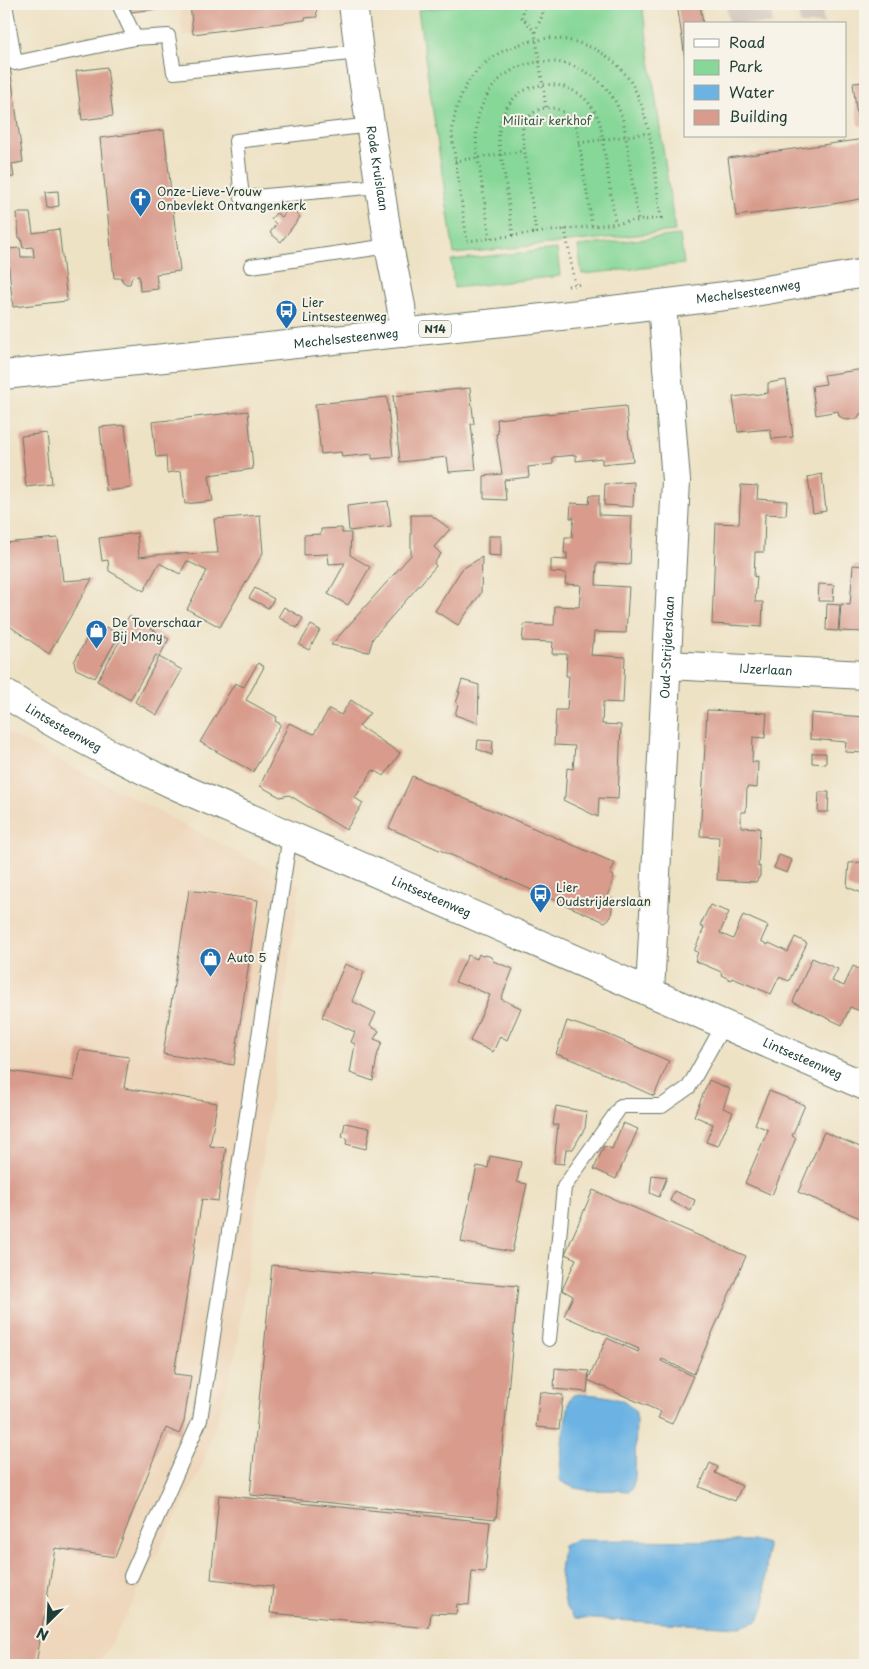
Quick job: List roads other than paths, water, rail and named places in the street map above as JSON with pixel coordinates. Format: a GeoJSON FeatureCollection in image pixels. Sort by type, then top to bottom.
{"type":"FeatureCollection","features":[{"type":"Feature","properties":{"kind":"street","name":"Rode Kruislaan"},"geometry":{"type":"LineString","coordinates":[[353,4],[404,333]]}},
{"type":"Feature","properties":{"kind":"street","name":"Mechelsesteenweg"},"geometry":{"type":"LineString","coordinates":[[4,375],[662,304],[749,293],[865,273]]}},
{"type":"Feature","properties":{"kind":"street","name":"Oud-Strijderslaan"},"geometry":{"type":"LineString","coordinates":[[650,992],[676,481],[662,304]]}},
{"type":"Feature","properties":{"kind":"street","name":"IJzerlaan"},"geometry":{"type":"LineString","coordinates":[[666,665],[865,674]]}},
{"type":"Feature","properties":{"kind":"street","name":"Lintsesteenweg"},"geometry":{"type":"LineString","coordinates":[[4,693],[76,737],[178,787],[865,1086]]}},
{"type":"Feature","properties":{"kind":"lane"},"geometry":{"type":"LineString","coordinates":[[5,4],[15,63],[135,38],[168,36],[174,72],[359,52]]}},
{"type":"Feature","properties":{"kind":"lane"},"geometry":{"type":"LineString","coordinates":[[119,4],[135,38]]}},
{"type":"Feature","properties":{"kind":"lane"},"geometry":{"type":"LineString","coordinates":[[371,125],[236,141],[242,198],[380,186]]}},
{"type":"Feature","properties":{"kind":"lane"},"geometry":{"type":"LineString","coordinates":[[251,266],[389,246]]}},
{"type":"Feature","properties":{"kind":"lane"},"geometry":{"type":"LineString","coordinates":[[132,1576],[200,1420],[290,835]]}},
{"type":"Feature","properties":{"kind":"lane"},"geometry":{"type":"LineString","coordinates":[[549,1339],[564,1187],[620,1106],[662,1106],[689,1087],[724,1024]]}},
{"type":"Feature","properties":{"kind":"water"},"geometry":{"type":"Polygon","coordinates":[[[579,1394],[618,1399],[631,1407],[636,1413],[635,1478],[632,1489],[628,1491],[584,1490],[559,1480],[563,1433],[570,1399],[573,1395],[579,1394]]]}},
{"type":"Feature","properties":{"kind":"water"},"geometry":{"type":"Polygon","coordinates":[[[575,1540],[757,1541],[767,1544],[765,1605],[758,1621],[739,1627],[576,1618],[566,1608],[560,1572],[563,1546],[575,1540]]]}},
{"type":"Feature","properties":{"kind":"place","name":"Onze-Lieve-Vrouw Onbevlekt Ontvangenkerk"},"geometry":{"type":"Point","coordinates":[141,218]}},
{"type":"Feature","properties":{"kind":"place","name":"Lier Lintsesteenweg"},"geometry":{"type":"Point","coordinates":[286,329]}},
{"type":"Feature","properties":{"kind":"place","name":"De Toverschaar Bij Mony"},"geometry":{"type":"Point","coordinates":[96,649]}},
{"type":"Feature","properties":{"kind":"place","name":"Lier Oudstrijderslaan"},"geometry":{"type":"Point","coordinates":[540,914]}},
{"type":"Feature","properties":{"kind":"place","name":"Auto 5"},"geometry":{"type":"Point","coordinates":[211,977]}},
{"type":"Feature","properties":{"kind":"park label","name":"Militair kerkhof"},"geometry":{"type":"Point","coordinates":[547,121]}}]}
